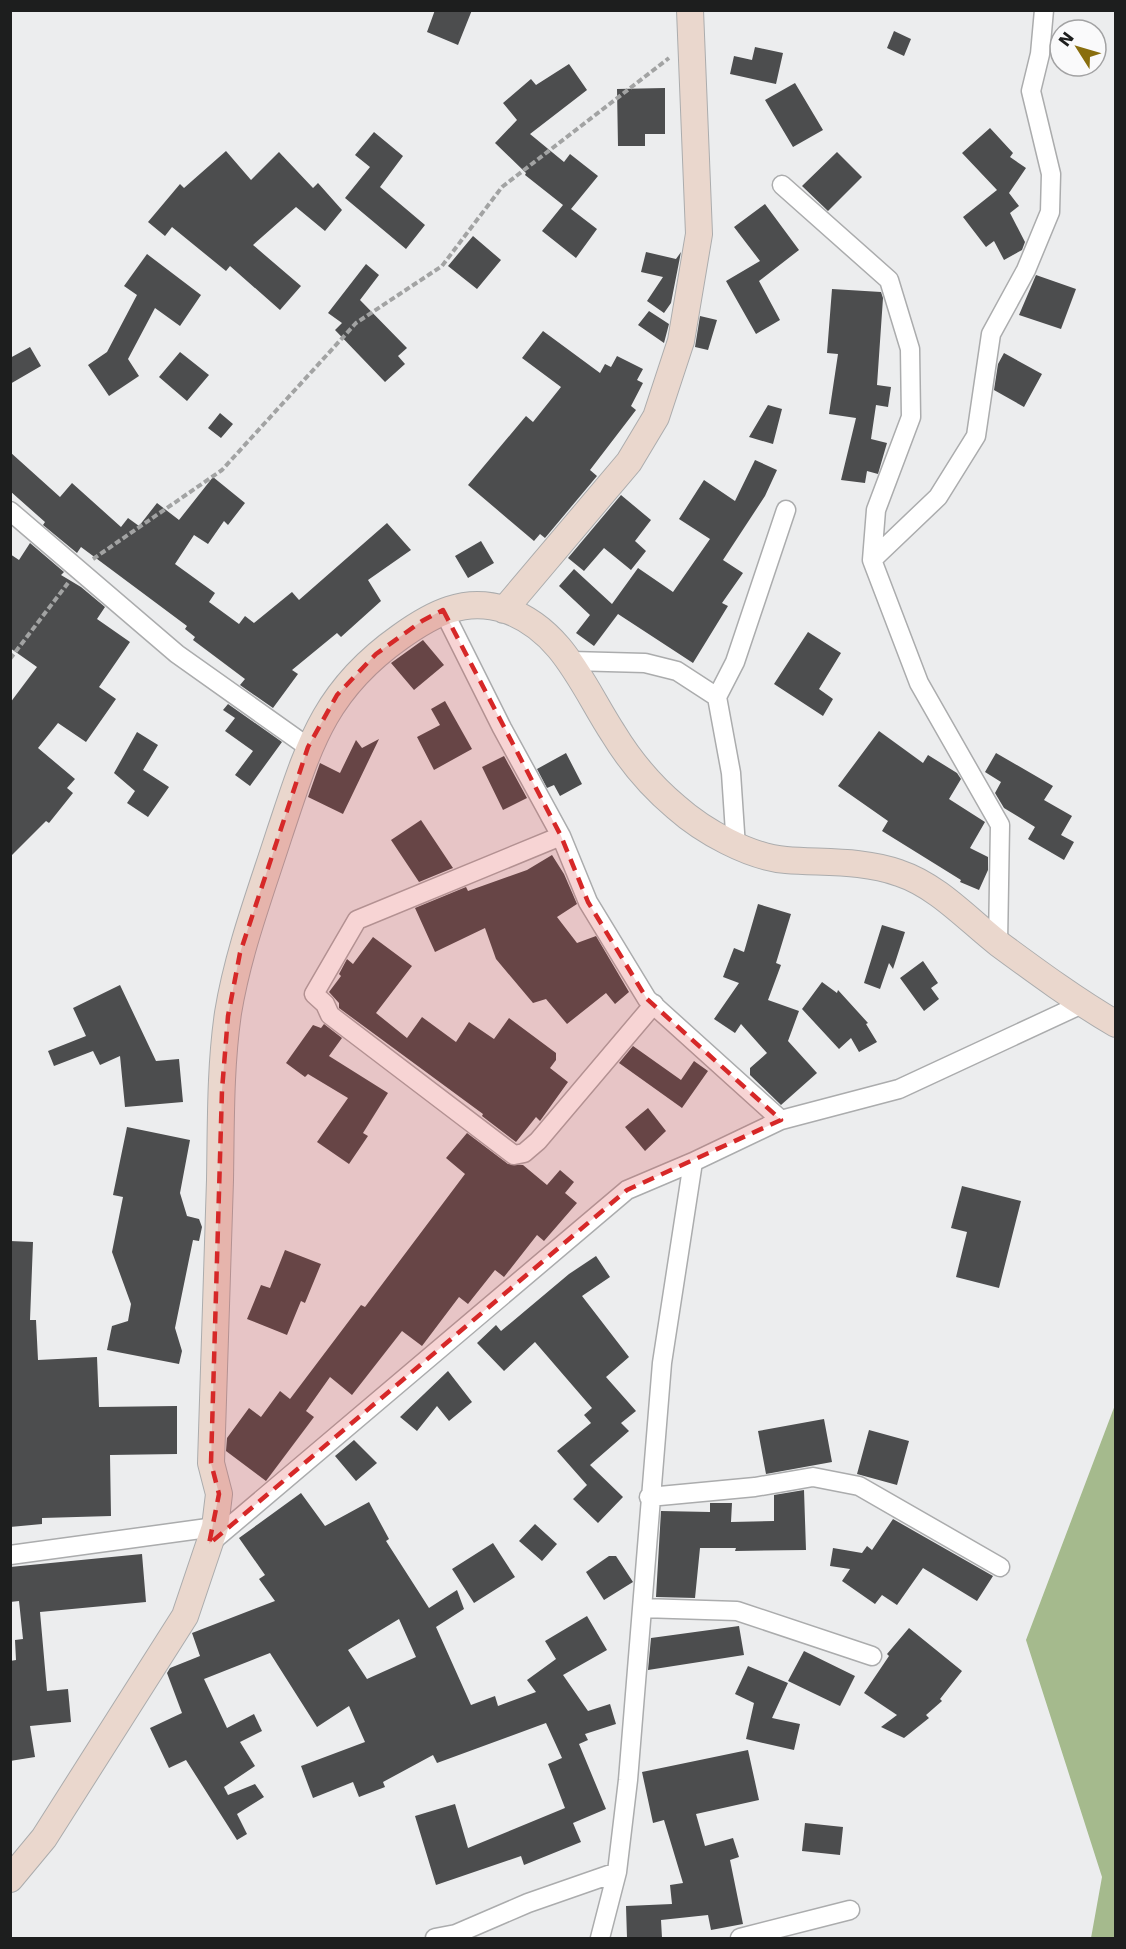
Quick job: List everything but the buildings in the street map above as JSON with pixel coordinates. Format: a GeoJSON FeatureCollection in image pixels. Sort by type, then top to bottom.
{"type":"FeatureCollection","features":[{"type":"Feature","properties":{"kind":"main road"},"geometry":{"type":"LineString","coordinates":[[504,610],[629,462],[656,417],[681,341],[699,234],[690,10]]}},
{"type":"Feature","properties":{"kind":"main road"},"geometry":{"type":"LineString","coordinates":[[10,1879],[45,1838],[185,1616],[212,1535],[219,1494],[212,1463],[222,1090],[228,1016],[240,953],[308,747],[337,695],[376,654],[422,621],[443,610],[469,604],[504,610],[531,623],[550,638],[571,662],[614,735],[643,775],[678,810],[736,847],[780,860],[844,862],[899,873],[929,887],[998,943],[1082,1004],[1116,1024]]}},
{"type":"Feature","properties":{"kind":"street"},"geometry":{"type":"LineString","coordinates":[[872,560],[938,497],[976,436],[991,334],[1026,270],[1050,212],[1051,174],[1031,91],[1040,54],[1044,10]]}},
{"type":"Feature","properties":{"kind":"street"},"geometry":{"type":"LineString","coordinates":[[782,185],[890,280],[910,349],[910,417],[876,510],[872,560],[919,683],[1000,825],[998,943]]}},
{"type":"Feature","properties":{"kind":"street"},"geometry":{"type":"LineString","coordinates":[[736,847],[730,773],[717,697],[735,662],[786,510]]}},
{"type":"Feature","properties":{"kind":"street"},"geometry":{"type":"LineString","coordinates":[[10,511],[177,654],[308,747]]}},
{"type":"Feature","properties":{"kind":"street"},"geometry":{"type":"LineString","coordinates":[[443,610],[502,728],[561,836],[588,902],[647,999],[780,1120]]}},
{"type":"Feature","properties":{"kind":"street"},"geometry":{"type":"LineString","coordinates":[[571,662],[645,663],[678,671],[717,697]]}},
{"type":"Feature","properties":{"kind":"street"},"geometry":{"type":"LineString","coordinates":[[561,836],[357,920],[314,994],[325,1004],[330,1015],[514,1155],[524,1153],[538,1141],[654,1004]]}},
{"type":"Feature","properties":{"kind":"street"},"geometry":{"type":"LineString","coordinates":[[10,1555],[212,1535],[627,1190],[693,1162],[780,1120],[899,1089],[1082,1004]]}},
{"type":"Feature","properties":{"kind":"street"},"geometry":{"type":"LineString","coordinates":[[600,1938],[617,1872],[628,1780],[649,1497],[662,1363],[693,1162]]}},
{"type":"Feature","properties":{"kind":"street"},"geometry":{"type":"LineString","coordinates":[[649,1497],[755,1487],[813,1477],[859,1486],[1000,1567]]}},
{"type":"Feature","properties":{"kind":"street"},"geometry":{"type":"LineString","coordinates":[[642,1608],[737,1611],[872,1656]]}},
{"type":"Feature","properties":{"kind":"street"},"geometry":{"type":"LineString","coordinates":[[435,1938],[456,1934],[528,1903],[617,1872]]}},
{"type":"Feature","properties":{"kind":"street"},"geometry":{"type":"LineString","coordinates":[[740,1938],[850,1910]]}},
{"type":"Feature","properties":{"kind":"path"},"geometry":{"type":"LineString","coordinates":[[10,658],[78,569],[222,470],[356,324],[442,266],[502,187],[691,41]]}},
{"type":"Feature","properties":{"kind":"highlighted area"},"geometry":{"type":"Polygon","coordinates":[[[443,610],[561,836],[588,902],[647,999],[781,1120],[627,1190],[209,1544],[219,1494],[211,1463],[222,1090],[228,1016],[240,953],[308,747],[337,695],[376,654],[422,621],[443,610]]]}},
{"type":"Feature","properties":{"kind":"green space"},"geometry":{"type":"Polygon","coordinates":[[[1115,1405],[1116,1938],[1091,1938],[1102,1877],[1026,1640],[1115,1405]]]}}]}
